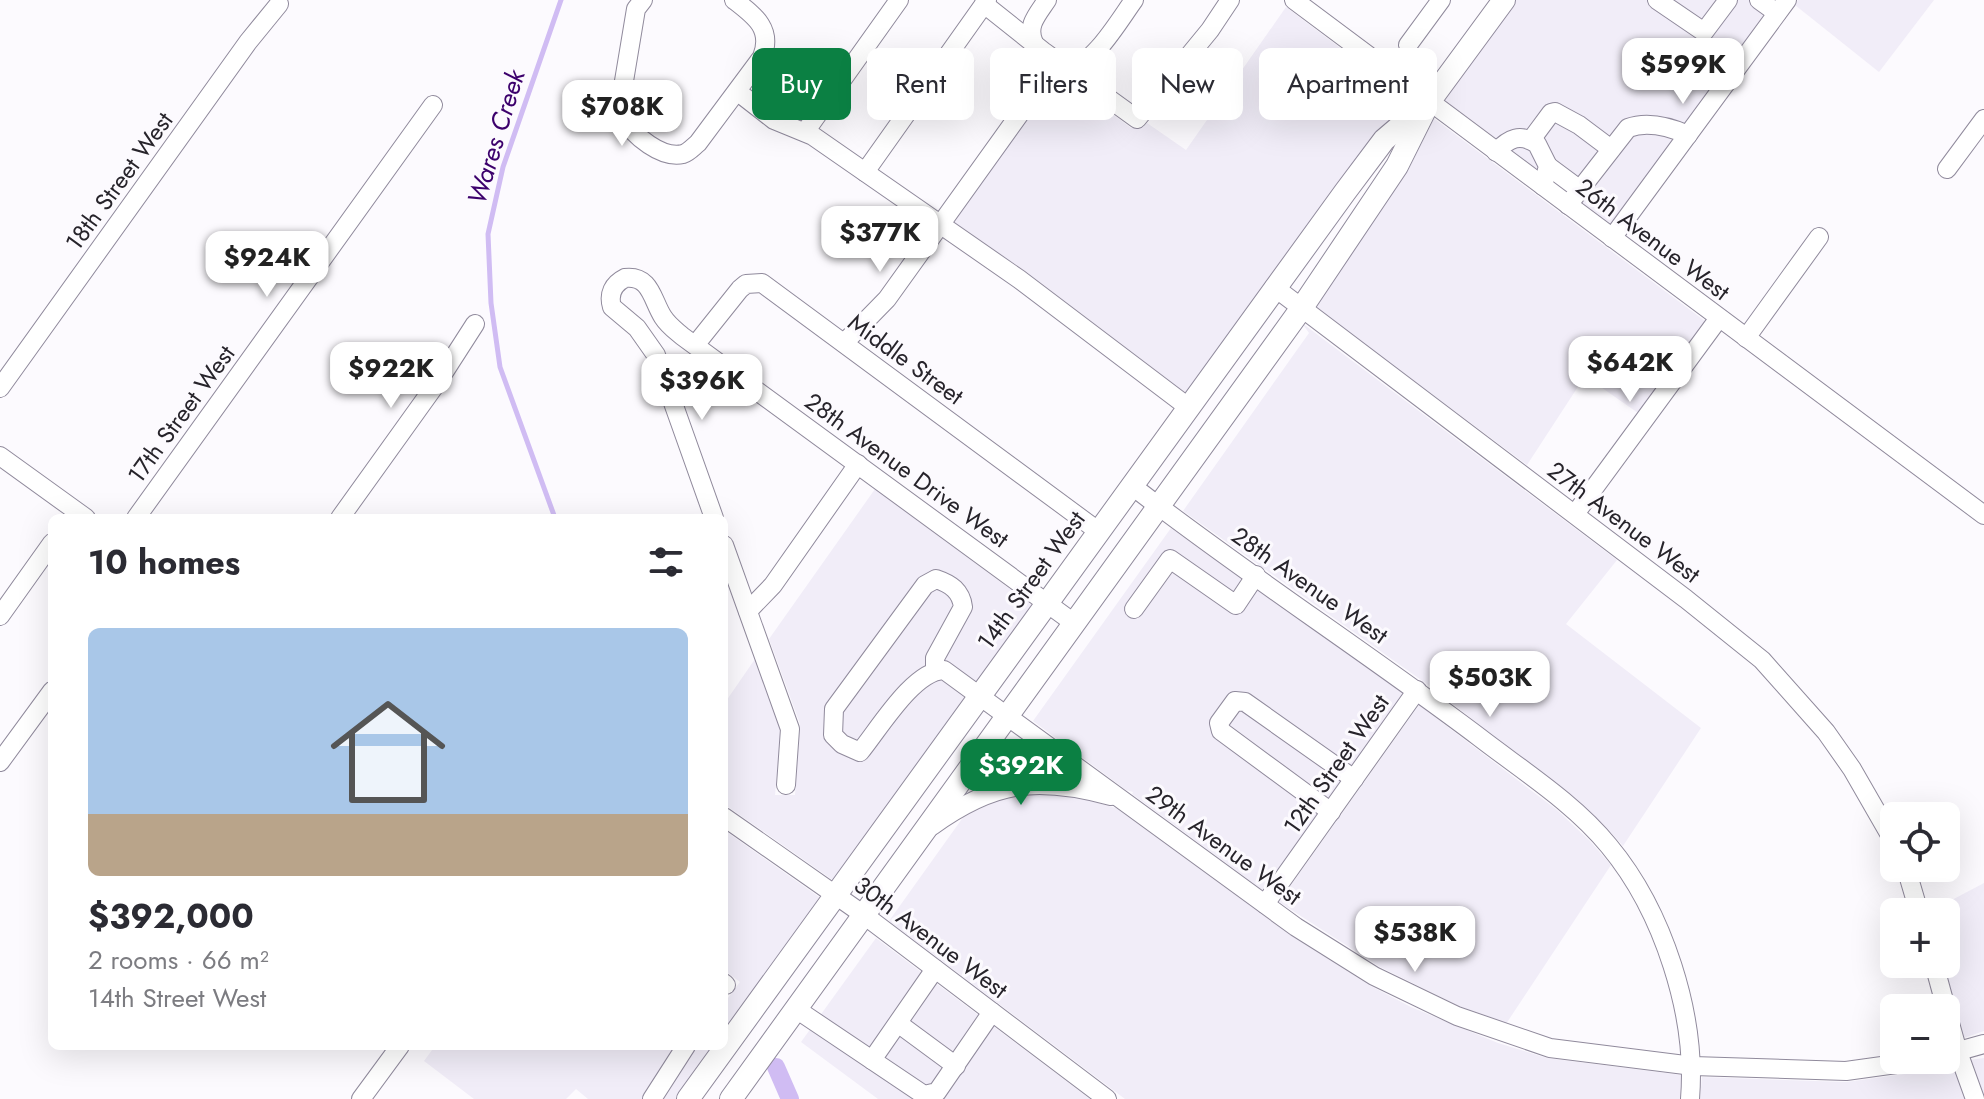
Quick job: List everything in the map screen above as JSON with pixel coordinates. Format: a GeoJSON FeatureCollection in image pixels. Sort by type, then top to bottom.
{"type":"FeatureCollection","features":[{"type":"Feature","properties":{"kind":"main road","name":"14th Street West"},"geometry":{"type":"LineString","coordinates":[[1437,91],[1504,0]]}},
{"type":"Feature","properties":{"kind":"main road","name":"14th Street West"},"geometry":{"type":"LineString","coordinates":[[728,1044],[1274,287],[1384,140],[1408,120]]}},
{"type":"Feature","properties":{"kind":"main road","name":"14th Street West"},"geometry":{"type":"LineString","coordinates":[[731,1099],[1301,309],[1397,166],[1420,120]]}},
{"type":"Feature","properties":{"kind":"main road","name":"14th Street West"},"geometry":{"type":"LineString","coordinates":[[688,1099],[723,1050]]}},
{"type":"Feature","properties":{"kind":"street"},"geometry":{"type":"LineString","coordinates":[[643,0],[636,9],[621,99],[625,119],[641,137],[673,155],[690,151],[762,57],[766,42],[762,23],[734,0]]}},
{"type":"Feature","properties":{"kind":"street"},"geometry":{"type":"LineString","coordinates":[[805,132],[899,0]]}},
{"type":"Feature","properties":{"kind":"street"},"geometry":{"type":"LineString","coordinates":[[1034,43],[1031,25],[1047,0]]}},
{"type":"Feature","properties":{"kind":"street"},"geometry":{"type":"LineString","coordinates":[[1097,48],[1134,0]]}},
{"type":"Feature","properties":{"kind":"street"},"geometry":{"type":"LineString","coordinates":[[1116,104],[1137,119],[1210,30],[1230,0]]}},
{"type":"Feature","properties":{"kind":"street","name":"26th Avenue West"},"geometry":{"type":"LineString","coordinates":[[1294,0],[1358,48]]}},
{"type":"Feature","properties":{"kind":"street"},"geometry":{"type":"LineString","coordinates":[[1408,45],[1441,0]]}},
{"type":"Feature","properties":{"kind":"street"},"geometry":{"type":"LineString","coordinates":[[1657,0],[1704,32],[1728,0]]}},
{"type":"Feature","properties":{"kind":"street"},"geometry":{"type":"LineString","coordinates":[[1612,238],[1782,7],[1759,0]]}},
{"type":"Feature","properties":{"kind":"street"},"geometry":{"type":"LineString","coordinates":[[865,172],[986,2],[1041,48]]}},
{"type":"Feature","properties":{"kind":"street","name":"18th Street West"},"geometry":{"type":"LineString","coordinates":[[0,388],[248,42],[279,4]]}},
{"type":"Feature","properties":{"kind":"street"},"geometry":{"type":"LineString","coordinates":[[738,92],[774,120],[805,132],[1019,279],[1188,407]]}},
{"type":"Feature","properties":{"kind":"street","name":"17th Street West"},"geometry":{"type":"LineString","coordinates":[[139,514],[433,105]]}},
{"type":"Feature","properties":{"kind":"street","name":"26th Avenue West"},"geometry":{"type":"LineString","coordinates":[[1437,108],[1984,515]]}},
{"type":"Feature","properties":{"kind":"street"},"geometry":{"type":"LineString","coordinates":[[1531,140],[1555,112],[1611,149]]}},
{"type":"Feature","properties":{"kind":"street"},"geometry":{"type":"LineString","coordinates":[[1947,169],[1984,119]]}},
{"type":"Feature","properties":{"kind":"street"},"geometry":{"type":"LineString","coordinates":[[844,343],[887,299],[1021,120]]}},
{"type":"Feature","properties":{"kind":"street"},"geometry":{"type":"LineString","coordinates":[[1568,205],[1624,132],[1634,126],[1669,128],[1688,135]]}},
{"type":"Feature","properties":{"kind":"street"},"geometry":{"type":"LineString","coordinates":[[1496,152],[1513,138],[1531,140],[1542,150],[1548,166],[1579,189]]}},
{"type":"Feature","properties":{"kind":"street"},"geometry":{"type":"LineString","coordinates":[[1543,186],[1548,166]]}},
{"type":"Feature","properties":{"kind":"street"},"geometry":{"type":"LineString","coordinates":[[1746,338],[1819,237]]}},
{"type":"Feature","properties":{"kind":"street"},"geometry":{"type":"LineString","coordinates":[[650,344],[671,327],[645,283],[632,277],[618,282],[611,294],[612,307],[650,344],[713,514]]}},
{"type":"Feature","properties":{"kind":"street","name":"Middle Street"},"geometry":{"type":"LineString","coordinates":[[696,344],[740,289],[753,282],[762,283],[1098,531]]}},
{"type":"Feature","properties":{"kind":"street","name":"27th Avenue West"},"geometry":{"type":"LineString","coordinates":[[1274,287],[1575,514],[1762,660],[1826,732],[1880,818]]}},
{"type":"Feature","properties":{"kind":"street"},"geometry":{"type":"LineString","coordinates":[[1575,514],[1719,318]]}},
{"type":"Feature","properties":{"kind":"street"},"geometry":{"type":"LineString","coordinates":[[343,514],[439,380],[475,324]]}},
{"type":"Feature","properties":{"kind":"street","name":"28th Avenue Drive West"},"geometry":{"type":"LineString","coordinates":[[671,327],[1074,623]]}},
{"type":"Feature","properties":{"kind":"street"},"geometry":{"type":"LineString","coordinates":[[748,611],[773,585],[858,464]]}},
{"type":"Feature","properties":{"kind":"street"},"geometry":{"type":"LineString","coordinates":[[3,465],[75,514]]}},
{"type":"Feature","properties":{"kind":"street","name":"28th Avenue West"},"geometry":{"type":"LineString","coordinates":[[1131,485],[1417,690],[1563,802],[1598,833],[1623,863],[1648,904],[1665,942],[1676,979],[1693,1066],[1690,1099]]}},
{"type":"Feature","properties":{"kind":"street"},"geometry":{"type":"LineString","coordinates":[[0,616],[48,549]]}},
{"type":"Feature","properties":{"kind":"street"},"geometry":{"type":"LineString","coordinates":[[728,556],[790,729],[786,785]]}},
{"type":"Feature","properties":{"kind":"street"},"geometry":{"type":"LineString","coordinates":[[1134,609],[1170,559],[1236,605],[1256,575]]}},
{"type":"Feature","properties":{"kind":"street"},"geometry":{"type":"LineString","coordinates":[[936,579],[958,591],[963,607],[935,658],[935,670],[915,682],[860,752],[842,744],[833,735],[834,709],[925,585],[936,579]]}},
{"type":"Feature","properties":{"kind":"street","name":"29th Avenue West"},"geometry":{"type":"LineString","coordinates":[[935,670],[944,670],[980,695],[1265,904],[1374,976],[1457,1016],[1550,1048],[1693,1066],[1846,1071],[1880,1066]]}},
{"type":"Feature","properties":{"kind":"street","name":"12th Street West"},"geometry":{"type":"LineString","coordinates":[[1265,904],[1417,690]]}},
{"type":"Feature","properties":{"kind":"street"},"geometry":{"type":"LineString","coordinates":[[0,762],[48,696]]}},
{"type":"Feature","properties":{"kind":"street"},"geometry":{"type":"LineString","coordinates":[[1331,812],[1221,731],[1219,723],[1223,716],[1235,701],[1245,702],[1354,779]]}},
{"type":"Feature","properties":{"kind":"street"},"geometry":{"type":"LineString","coordinates":[[923,833],[971,801],[1019,785],[1074,786],[1121,799]]}},
{"type":"Feature","properties":{"kind":"street","name":"30th Avenue West"},"geometry":{"type":"LineString","coordinates":[[728,820],[864,915],[1107,1099]]}},
{"type":"Feature","properties":{"kind":"street"},"geometry":{"type":"LineString","coordinates":[[872,1060],[935,969]]}},
{"type":"Feature","properties":{"kind":"street"},"geometry":{"type":"LineString","coordinates":[[796,1009],[924,1095],[937,1092],[992,1012]]}},
{"type":"Feature","properties":{"kind":"street"},"geometry":{"type":"LineString","coordinates":[[899,1024],[956,1066]]}},
{"type":"Feature","properties":{"kind":"street"},"geometry":{"type":"LineString","coordinates":[[1960,1051],[1984,1044]]}},
{"type":"Feature","properties":{"kind":"street"},"geometry":{"type":"LineString","coordinates":[[361,1099],[397,1050]]}},
{"type":"Feature","properties":{"kind":"street"},"geometry":{"type":"LineString","coordinates":[[652,1099],[683,1050]]}},
{"type":"Feature","properties":{"kind":"street"},"geometry":{"type":"LineString","coordinates":[[694,1050],[711,1067]]}},
{"type":"Feature","properties":{"kind":"street"},"geometry":{"type":"LineString","coordinates":[[1960,1069],[1975,1099]]}},
{"type":"Feature","properties":{"kind":"shaded area"},"geometry":{"type":"Polygon","coordinates":[[[1515,0],[1775,0],[1611,224],[1443,99],[1515,0]]]}},
{"type":"Feature","properties":{"kind":"shaded area"},"geometry":{"type":"Polygon","coordinates":[[[1798,0],[1934,0],[1879,72],[1795,5],[1798,0]]]}},
{"type":"Feature","properties":{"kind":"shaded area"},"geometry":{"type":"Polygon","coordinates":[[[1286,7],[1340,48],[1259,48],[1259,120],[1393,120],[1377,134],[1186,393],[1025,271],[954,222],[1027,120],[1116,120],[1116,117],[1131,128],[1143,127],[1147,123],[1186,150],[1207,120],[1243,120],[1243,68],[1286,7]]]}},
{"type":"Feature","properties":{"kind":"shaded area"},"geometry":{"type":"Polygon","coordinates":[[[1431,120],[1436,120],[1705,321],[1638,413],[1585,376],[1527,465],[1314,306],[1406,170],[1431,120]]]}},
{"type":"Feature","properties":{"kind":"shaded area"},"geometry":{"type":"Polygon","coordinates":[[[1302,323],[1617,560],[1566,624],[1701,728],[1623,846],[1569,794],[1431,687],[1183,511],[1309,333],[1302,323]]]}},
{"type":"Feature","properties":{"kind":"shaded area"},"geometry":{"type":"Polygon","coordinates":[[[875,489],[1033,606],[834,881],[728,807],[728,698],[755,659],[781,731],[775,795],[795,795],[800,724],[769,639],[875,489]]]}},
{"type":"Feature","properties":{"kind":"shaded area"},"geometry":{"type":"Polygon","coordinates":[[[1171,528],[1404,693],[1264,891],[1033,721],[1171,528]]]}},
{"type":"Feature","properties":{"kind":"shaded area"},"geometry":{"type":"Polygon","coordinates":[[[1419,705],[1557,810],[1611,865],[1506,1024],[1461,1007],[1380,967],[1279,902],[1419,705]]]}},
{"type":"Feature","properties":{"kind":"shaded area"},"geometry":{"type":"Polygon","coordinates":[[[1041,794],[1072,796],[1116,808],[1290,935],[1369,985],[1411,1007],[1498,1043],[1547,1058],[1682,1075],[1681,1099],[1125,1099],[889,921],[964,816],[996,801],[1041,794]]]}},
{"type":"Feature","properties":{"kind":"shaded area"},"geometry":{"type":"Polygon","coordinates":[[[728,833],[822,899],[728,1028],[728,998],[740,982],[728,973],[728,833]]]}},
{"type":"Feature","properties":{"kind":"shaded area"},"geometry":{"type":"Polygon","coordinates":[[[1984,883],[1984,1031],[1961,1039],[1960,994],[1950,994],[1946,978],[1960,978],[1960,898],[1956,898],[1984,883]]]}},
{"type":"Feature","properties":{"kind":"shaded area"},"geometry":{"type":"Polygon","coordinates":[[[876,938],[1090,1099],[878,1099],[801,1042],[876,938]]]}},
{"type":"Feature","properties":{"kind":"shaded area"},"geometry":{"type":"Polygon","coordinates":[[[432,1050],[712,1050],[677,1099],[588,1099],[576,1089],[566,1099],[474,1099],[424,1061],[432,1050]]]}},
{"type":"Feature","properties":{"kind":"shaded area"},"geometry":{"type":"Polygon","coordinates":[[[1984,1058],[1984,1099],[1700,1099],[1702,1077],[1846,1082],[1904,1074],[1960,1074],[1960,1061],[1984,1058]]]}},
{"type":"Feature","properties":{"kind":"waterway","name":"Wares Creek"},"geometry":{"type":"LineString","coordinates":[[554,514],[500,367],[491,303],[488,234],[503,167],[561,0]]}},
{"type":"Feature","properties":{"kind":"waterway"},"geometry":{"type":"LineString","coordinates":[[776,1067],[790,1099]]}}]}
